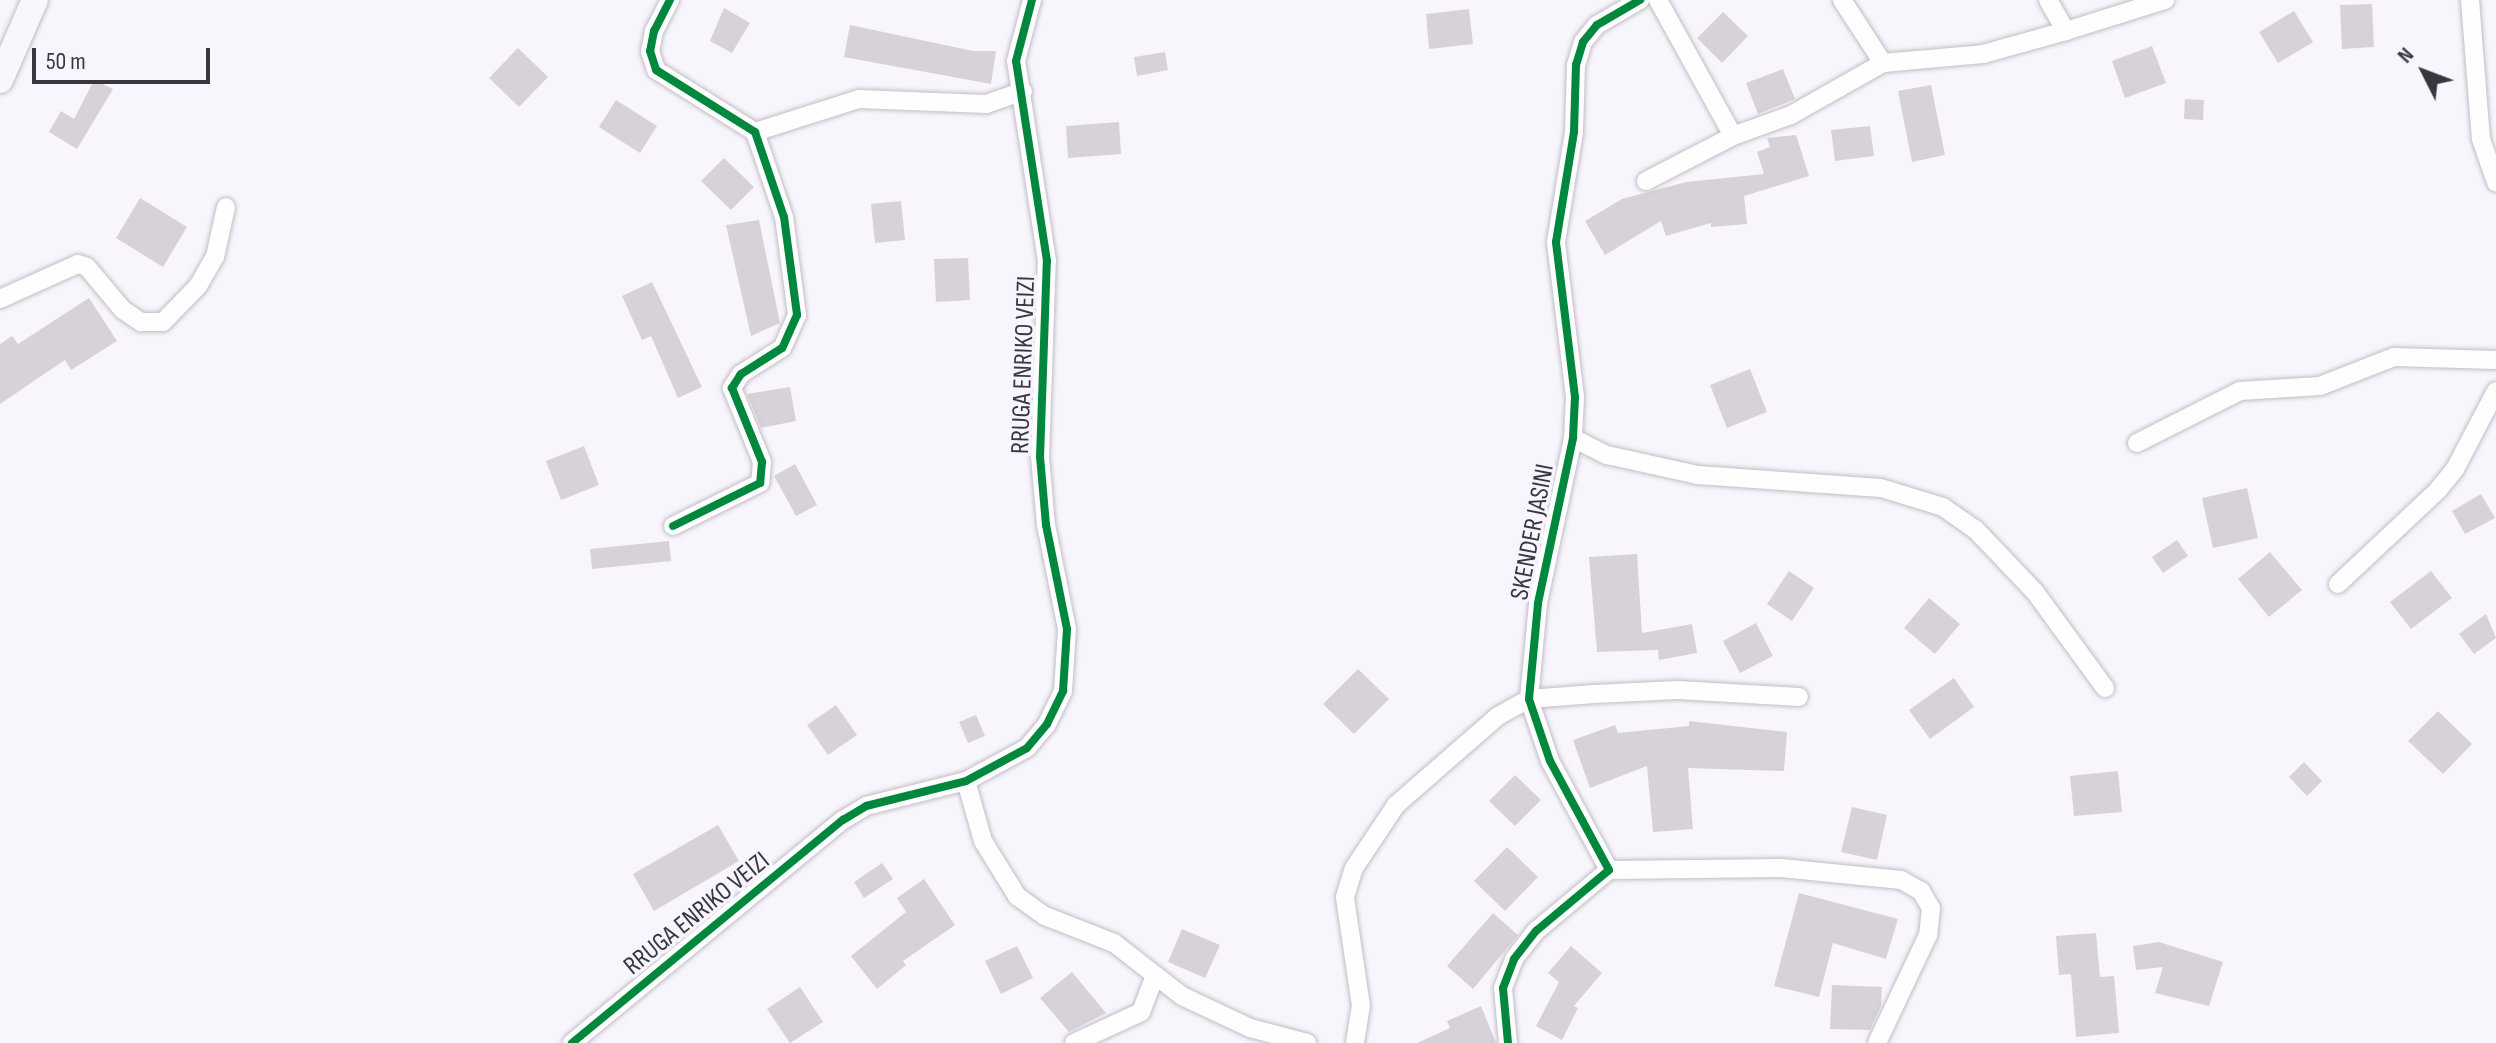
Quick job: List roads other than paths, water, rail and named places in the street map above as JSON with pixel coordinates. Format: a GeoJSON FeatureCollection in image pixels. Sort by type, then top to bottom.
{"type":"FeatureCollection","features":[{"type":"Feature","properties":{"kind":"main road"},"geometry":{"type":"LineString","coordinates":[[0,80],[35,0]]}},
{"type":"Feature","properties":{"kind":"street"},"geometry":{"type":"LineString","coordinates":[[670,0],[654,31],[650,51],[656,70],[755,132],[784,217],[797,315],[782,348],[741,374],[732,388],[762,462],[760,483],[673,526]]}},
{"type":"Feature","properties":{"kind":"street","name":"RRUGA ENRIKO VEIZI"},"geometry":{"type":"LineString","coordinates":[[572,1043],[843,820],[866,806],[966,781],[1027,748],[1052,713],[1069,661],[1043,498],[1047,261],[1016,61],[1032,0]]}},
{"type":"Feature","properties":{"kind":"street","name":"SKENDER JASINI"},"geometry":{"type":"LineString","coordinates":[[1609,870],[1550,761],[1529,699],[1538,603],[1573,438],[1575,397],[1556,242],[1574,132],[1576,65],[1583,42],[1597,25],[1640,0]]}},
{"type":"Feature","properties":{"kind":"street"},"geometry":{"type":"LineString","coordinates":[[1658,0],[1733,136]]}},
{"type":"Feature","properties":{"kind":"street"},"geometry":{"type":"LineString","coordinates":[[1842,0],[1883,63]]}},
{"type":"Feature","properties":{"kind":"street"},"geometry":{"type":"LineString","coordinates":[[2048,0],[2066,31]]}},
{"type":"Feature","properties":{"kind":"street"},"geometry":{"type":"LineString","coordinates":[[1646,181],[1733,136],[1791,115],[1883,63],[1983,54],[2165,0]]}},
{"type":"Feature","properties":{"kind":"street"},"geometry":{"type":"LineString","coordinates":[[2470,0],[2481,139],[2496,182]]}},
{"type":"Feature","properties":{"kind":"street"},"geometry":{"type":"LineString","coordinates":[[755,132],[859,99],[986,104],[1023,91]]}},
{"type":"Feature","properties":{"kind":"street"},"geometry":{"type":"LineString","coordinates":[[0,299],[78,264],[87,267],[123,310],[141,322],[163,322],[198,286],[215,257],[226,207]]}},
{"type":"Feature","properties":{"kind":"street"},"geometry":{"type":"LineString","coordinates":[[2137,443],[2240,391],[2320,386],[2394,357],[2496,360]]}},
{"type":"Feature","properties":{"kind":"street"},"geometry":{"type":"LineString","coordinates":[[2338,584],[2438,490],[2455,469],[2496,391]]}},
{"type":"Feature","properties":{"kind":"street"},"geometry":{"type":"LineString","coordinates":[[1573,438],[1607,455],[1698,475],[1881,488],[1943,507],[1975,529],[2035,592],[2105,688]]}},
{"type":"Feature","properties":{"kind":"street"},"geometry":{"type":"LineString","coordinates":[[1355,1043],[1361,1006],[1345,897],[1354,868],[1396,805],[1498,716],[1529,699],[1678,690],[1799,697]]}},
{"type":"Feature","properties":{"kind":"street"},"geometry":{"type":"LineString","coordinates":[[966,781],[983,841],[1017,896],[1045,916],[1114,943],[1154,978],[1235,1022],[1307,1043]]}},
{"type":"Feature","properties":{"kind":"street"},"geometry":{"type":"LineString","coordinates":[[1508,1043],[1503,988],[1514,959],[1536,931],[1609,870],[1781,868],[1901,880],[1921,891],[1931,908],[1928,935],[1877,1043]]}},
{"type":"Feature","properties":{"kind":"street"},"geometry":{"type":"LineString","coordinates":[[1074,1043],[1141,1012],[1154,978]]}}]}
